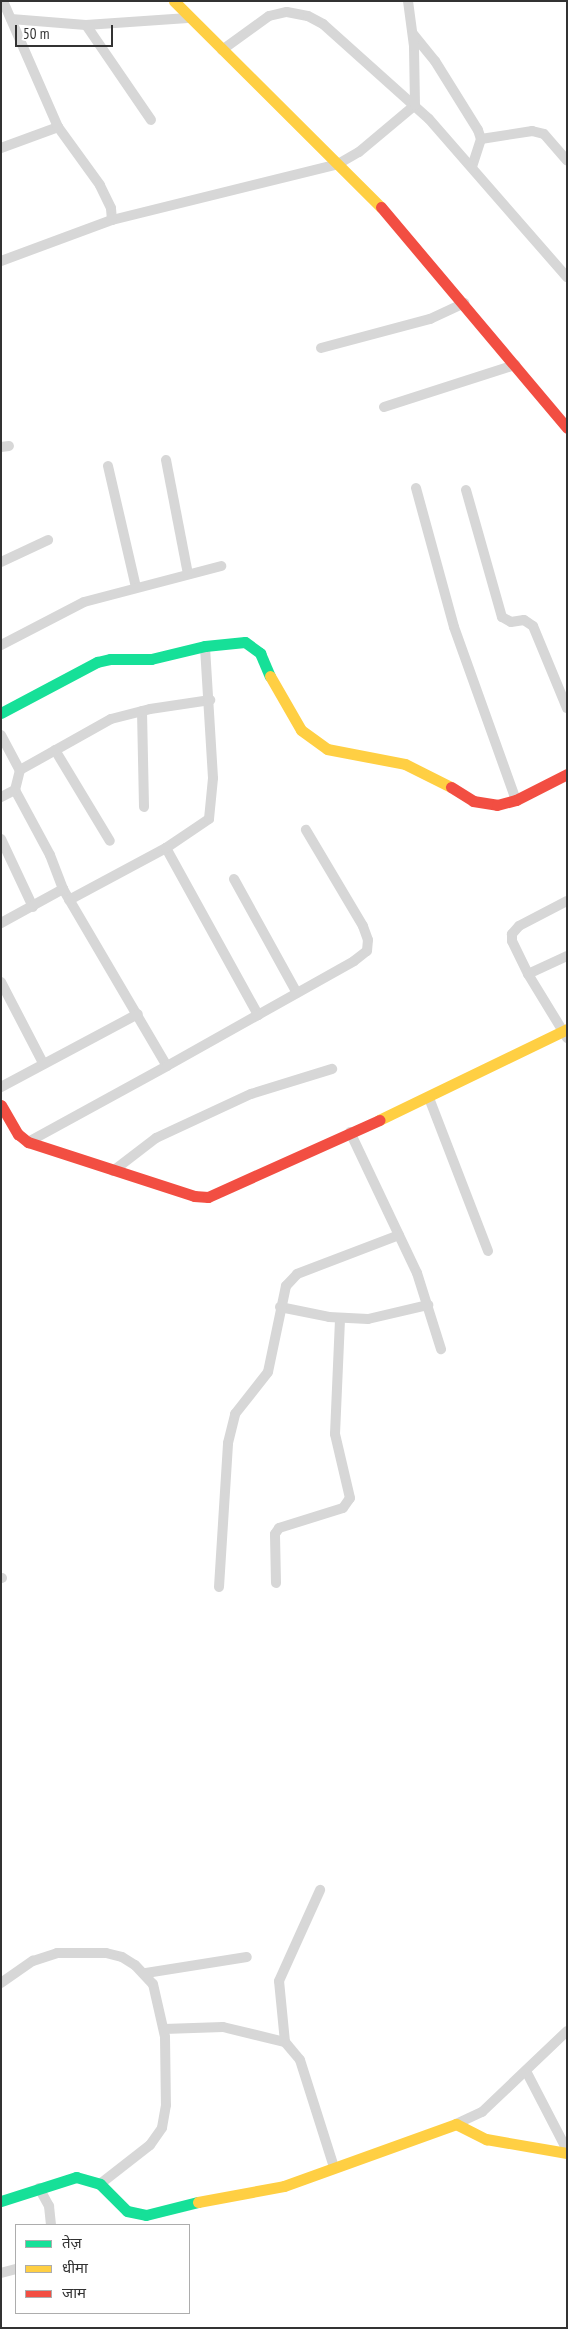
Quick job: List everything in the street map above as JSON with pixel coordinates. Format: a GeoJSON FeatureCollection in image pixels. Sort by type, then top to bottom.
{"type":"FeatureCollection","features":[{"type":"Feature","properties":{"kind":"street"},"geometry":{"type":"LineString","coordinates":[[3,1],[58,127],[100,186],[111,208],[112,220]]}},
{"type":"Feature","properties":{"kind":"street"},"geometry":{"type":"LineString","coordinates":[[174,1],[188,18],[397,224],[565,422]]}},
{"type":"Feature","properties":{"kind":"street"},"geometry":{"type":"LineString","coordinates":[[408,1],[412,33],[415,105]]}},
{"type":"Feature","properties":{"kind":"street"},"geometry":{"type":"LineString","coordinates":[[222,50],[269,16],[287,12],[308,16],[322,24],[415,105],[472,166],[567,277]]}},
{"type":"Feature","properties":{"kind":"street"},"geometry":{"type":"LineString","coordinates":[[11,18],[86,24],[188,18]]}},
{"type":"Feature","properties":{"kind":"street"},"geometry":{"type":"LineString","coordinates":[[86,24],[151,120]]}},
{"type":"Feature","properties":{"kind":"street"},"geometry":{"type":"LineString","coordinates":[[412,33],[435,62],[481,139],[472,166]]}},
{"type":"Feature","properties":{"kind":"street"},"geometry":{"type":"LineString","coordinates":[[1,261],[112,220],[338,164],[359,152],[415,105]]}},
{"type":"Feature","properties":{"kind":"street"},"geometry":{"type":"LineString","coordinates":[[1,148],[58,127]]}},
{"type":"Feature","properties":{"kind":"street"},"geometry":{"type":"LineString","coordinates":[[481,139],[532,130],[544,134],[567,160]]}},
{"type":"Feature","properties":{"kind":"street"},"geometry":{"type":"LineString","coordinates":[[321,348],[430,319],[465,302]]}},
{"type":"Feature","properties":{"kind":"street"},"geometry":{"type":"LineString","coordinates":[[384,406],[515,365]]}},
{"type":"Feature","properties":{"kind":"street"},"geometry":{"type":"LineString","coordinates":[[166,460],[188,574]]}},
{"type":"Feature","properties":{"kind":"street"},"geometry":{"type":"LineString","coordinates":[[108,466],[136,587]]}},
{"type":"Feature","properties":{"kind":"street"},"geometry":{"type":"LineString","coordinates":[[416,488],[454,627],[516,800]]}},
{"type":"Feature","properties":{"kind":"street"},"geometry":{"type":"LineString","coordinates":[[466,490],[502,617],[511,622],[524,620],[533,626],[567,708]]}},
{"type":"Feature","properties":{"kind":"street"},"geometry":{"type":"LineString","coordinates":[[1,562],[48,540]]}},
{"type":"Feature","properties":{"kind":"street"},"geometry":{"type":"LineString","coordinates":[[1,645],[84,602],[221,566]]}},
{"type":"Feature","properties":{"kind":"street"},"geometry":{"type":"LineString","coordinates":[[1,713],[97,662],[110,658],[151,659],[233,641],[255,646],[301,730],[327,749],[405,764],[424,771],[473,801],[498,805],[516,800],[567,774]]}},
{"type":"Feature","properties":{"kind":"street"},"geometry":{"type":"LineString","coordinates":[[69,900],[166,848],[209,819],[213,778],[206,646]]}},
{"type":"Feature","properties":{"kind":"street"},"geometry":{"type":"LineString","coordinates":[[20,770],[111,719],[142,711],[210,700]]}},
{"type":"Feature","properties":{"kind":"street"},"geometry":{"type":"LineString","coordinates":[[142,711],[144,807]]}},
{"type":"Feature","properties":{"kind":"street"},"geometry":{"type":"LineString","coordinates":[[1,735],[20,770],[15,790],[50,855],[63,889],[167,1066]]}},
{"type":"Feature","properties":{"kind":"street"},"geometry":{"type":"LineString","coordinates":[[54,750],[110,841]]}},
{"type":"Feature","properties":{"kind":"street"},"geometry":{"type":"LineString","coordinates":[[1,797],[15,790]]}},
{"type":"Feature","properties":{"kind":"street"},"geometry":{"type":"LineString","coordinates":[[28,1142],[354,961],[366,950],[368,940],[363,926],[306,830]]}},
{"type":"Feature","properties":{"kind":"street"},"geometry":{"type":"LineString","coordinates":[[1,838],[33,907]]}},
{"type":"Feature","properties":{"kind":"street"},"geometry":{"type":"LineString","coordinates":[[166,848],[258,1015]]}},
{"type":"Feature","properties":{"kind":"street"},"geometry":{"type":"LineString","coordinates":[[234,879],[297,993]]}},
{"type":"Feature","properties":{"kind":"street"},"geometry":{"type":"LineString","coordinates":[[1,923],[63,889]]}},
{"type":"Feature","properties":{"kind":"street"},"geometry":{"type":"LineString","coordinates":[[1,1105],[18,1134],[28,1142],[194,1196],[208,1197],[429,1098],[565,1033],[528,974],[512,941],[512,934],[519,926],[567,901]]}},
{"type":"Feature","properties":{"kind":"street"},"geometry":{"type":"LineString","coordinates":[[528,974],[567,956]]}},
{"type":"Feature","properties":{"kind":"street"},"geometry":{"type":"LineString","coordinates":[[1,982],[43,1063]]}},
{"type":"Feature","properties":{"kind":"street"},"geometry":{"type":"LineString","coordinates":[[1,1088],[43,1063],[138,1014]]}},
{"type":"Feature","properties":{"kind":"street"},"geometry":{"type":"LineString","coordinates":[[113,1171],[156,1138],[251,1094],[332,1069]]}},
{"type":"Feature","properties":{"kind":"street"},"geometry":{"type":"LineString","coordinates":[[429,1098],[488,1251]]}},
{"type":"Feature","properties":{"kind":"street"},"geometry":{"type":"LineString","coordinates":[[350,1132],[400,1235],[428,1305],[441,1349]]}},
{"type":"Feature","properties":{"kind":"street"},"geometry":{"type":"LineString","coordinates":[[219,1587],[228,1443],[235,1414],[268,1372],[280,1307],[286,1286],[297,1274],[400,1235]]}},
{"type":"Feature","properties":{"kind":"street"},"geometry":{"type":"LineString","coordinates":[[280,1307],[340,1318],[382,1318],[428,1305]]}},
{"type":"Feature","properties":{"kind":"street"},"geometry":{"type":"LineString","coordinates":[[276,1583],[275,1534],[279,1528],[343,1508],[350,1498],[335,1434],[340,1318]]}},
{"type":"Feature","properties":{"kind":"street"},"geometry":{"type":"LineString","coordinates":[[320,1890],[279,1981],[286,2042],[300,2060],[334,2167]]}},
{"type":"Feature","properties":{"kind":"street"},"geometry":{"type":"LineString","coordinates":[[1,1983],[33,1961],[58,1953],[106,1953],[122,1957],[146,1973],[159,1998],[164,2029],[166,2106],[162,2128],[145,2150],[100,2184]]}},
{"type":"Feature","properties":{"kind":"street"},"geometry":{"type":"LineString","coordinates":[[146,1973],[247,1958]]}},
{"type":"Feature","properties":{"kind":"street"},"geometry":{"type":"LineString","coordinates":[[164,2029],[224,2028],[286,2042]]}},
{"type":"Feature","properties":{"kind":"street"},"geometry":{"type":"LineString","coordinates":[[1,2201],[76,2177],[100,2184],[127,2211],[146,2215],[220,2197],[284,2186],[456,2124],[482,2112],[567,2030]]}},
{"type":"Feature","properties":{"kind":"street"},"geometry":{"type":"LineString","coordinates":[[526,2071],[567,2152]]}},
{"type":"Feature","properties":{"kind":"street"},"geometry":{"type":"LineString","coordinates":[[456,2124],[486,2139],[567,2152]]}},
{"type":"Feature","properties":{"kind":"street"},"geometry":{"type":"LineString","coordinates":[[39,2188],[48,2206],[52,2224]]}},
{"type":"Feature","properties":{"kind":"street"},"geometry":{"type":"LineString","coordinates":[[1,2273],[15,2269]]}},
{"type":"Feature","properties":{"kind":"traffic: fast"},"geometry":{"type":"LineString","coordinates":[[1,713],[97,662],[110,659],[151,659],[205,646],[245,642],[260,653],[270,676]]}},
{"type":"Feature","properties":{"kind":"traffic: fast"},"geometry":{"type":"LineString","coordinates":[[1,2201],[76,2177],[100,2184],[127,2211],[146,2215],[198,2202]]}},
{"type":"Feature","properties":{"kind":"traffic: slow"},"geometry":{"type":"LineString","coordinates":[[174,1],[381,207]]}},
{"type":"Feature","properties":{"kind":"traffic: slow"},"geometry":{"type":"LineString","coordinates":[[270,676],[301,730],[327,749],[405,764],[451,787]]}},
{"type":"Feature","properties":{"kind":"traffic: slow"},"geometry":{"type":"LineString","coordinates":[[379,1120],[567,1029]]}},
{"type":"Feature","properties":{"kind":"traffic: slow"},"geometry":{"type":"LineString","coordinates":[[198,2202],[284,2186],[456,2124],[486,2139],[567,2153]]}},
{"type":"Feature","properties":{"kind":"traffic: jam"},"geometry":{"type":"LineString","coordinates":[[381,207],[567,428]]}},
{"type":"Feature","properties":{"kind":"traffic: jam"},"geometry":{"type":"LineString","coordinates":[[451,787],[473,801],[497,805],[516,800],[567,774]]}},
{"type":"Feature","properties":{"kind":"traffic: jam"},"geometry":{"type":"LineString","coordinates":[[1,1105],[18,1134],[28,1142],[194,1196],[208,1197],[379,1120]]}}]}
